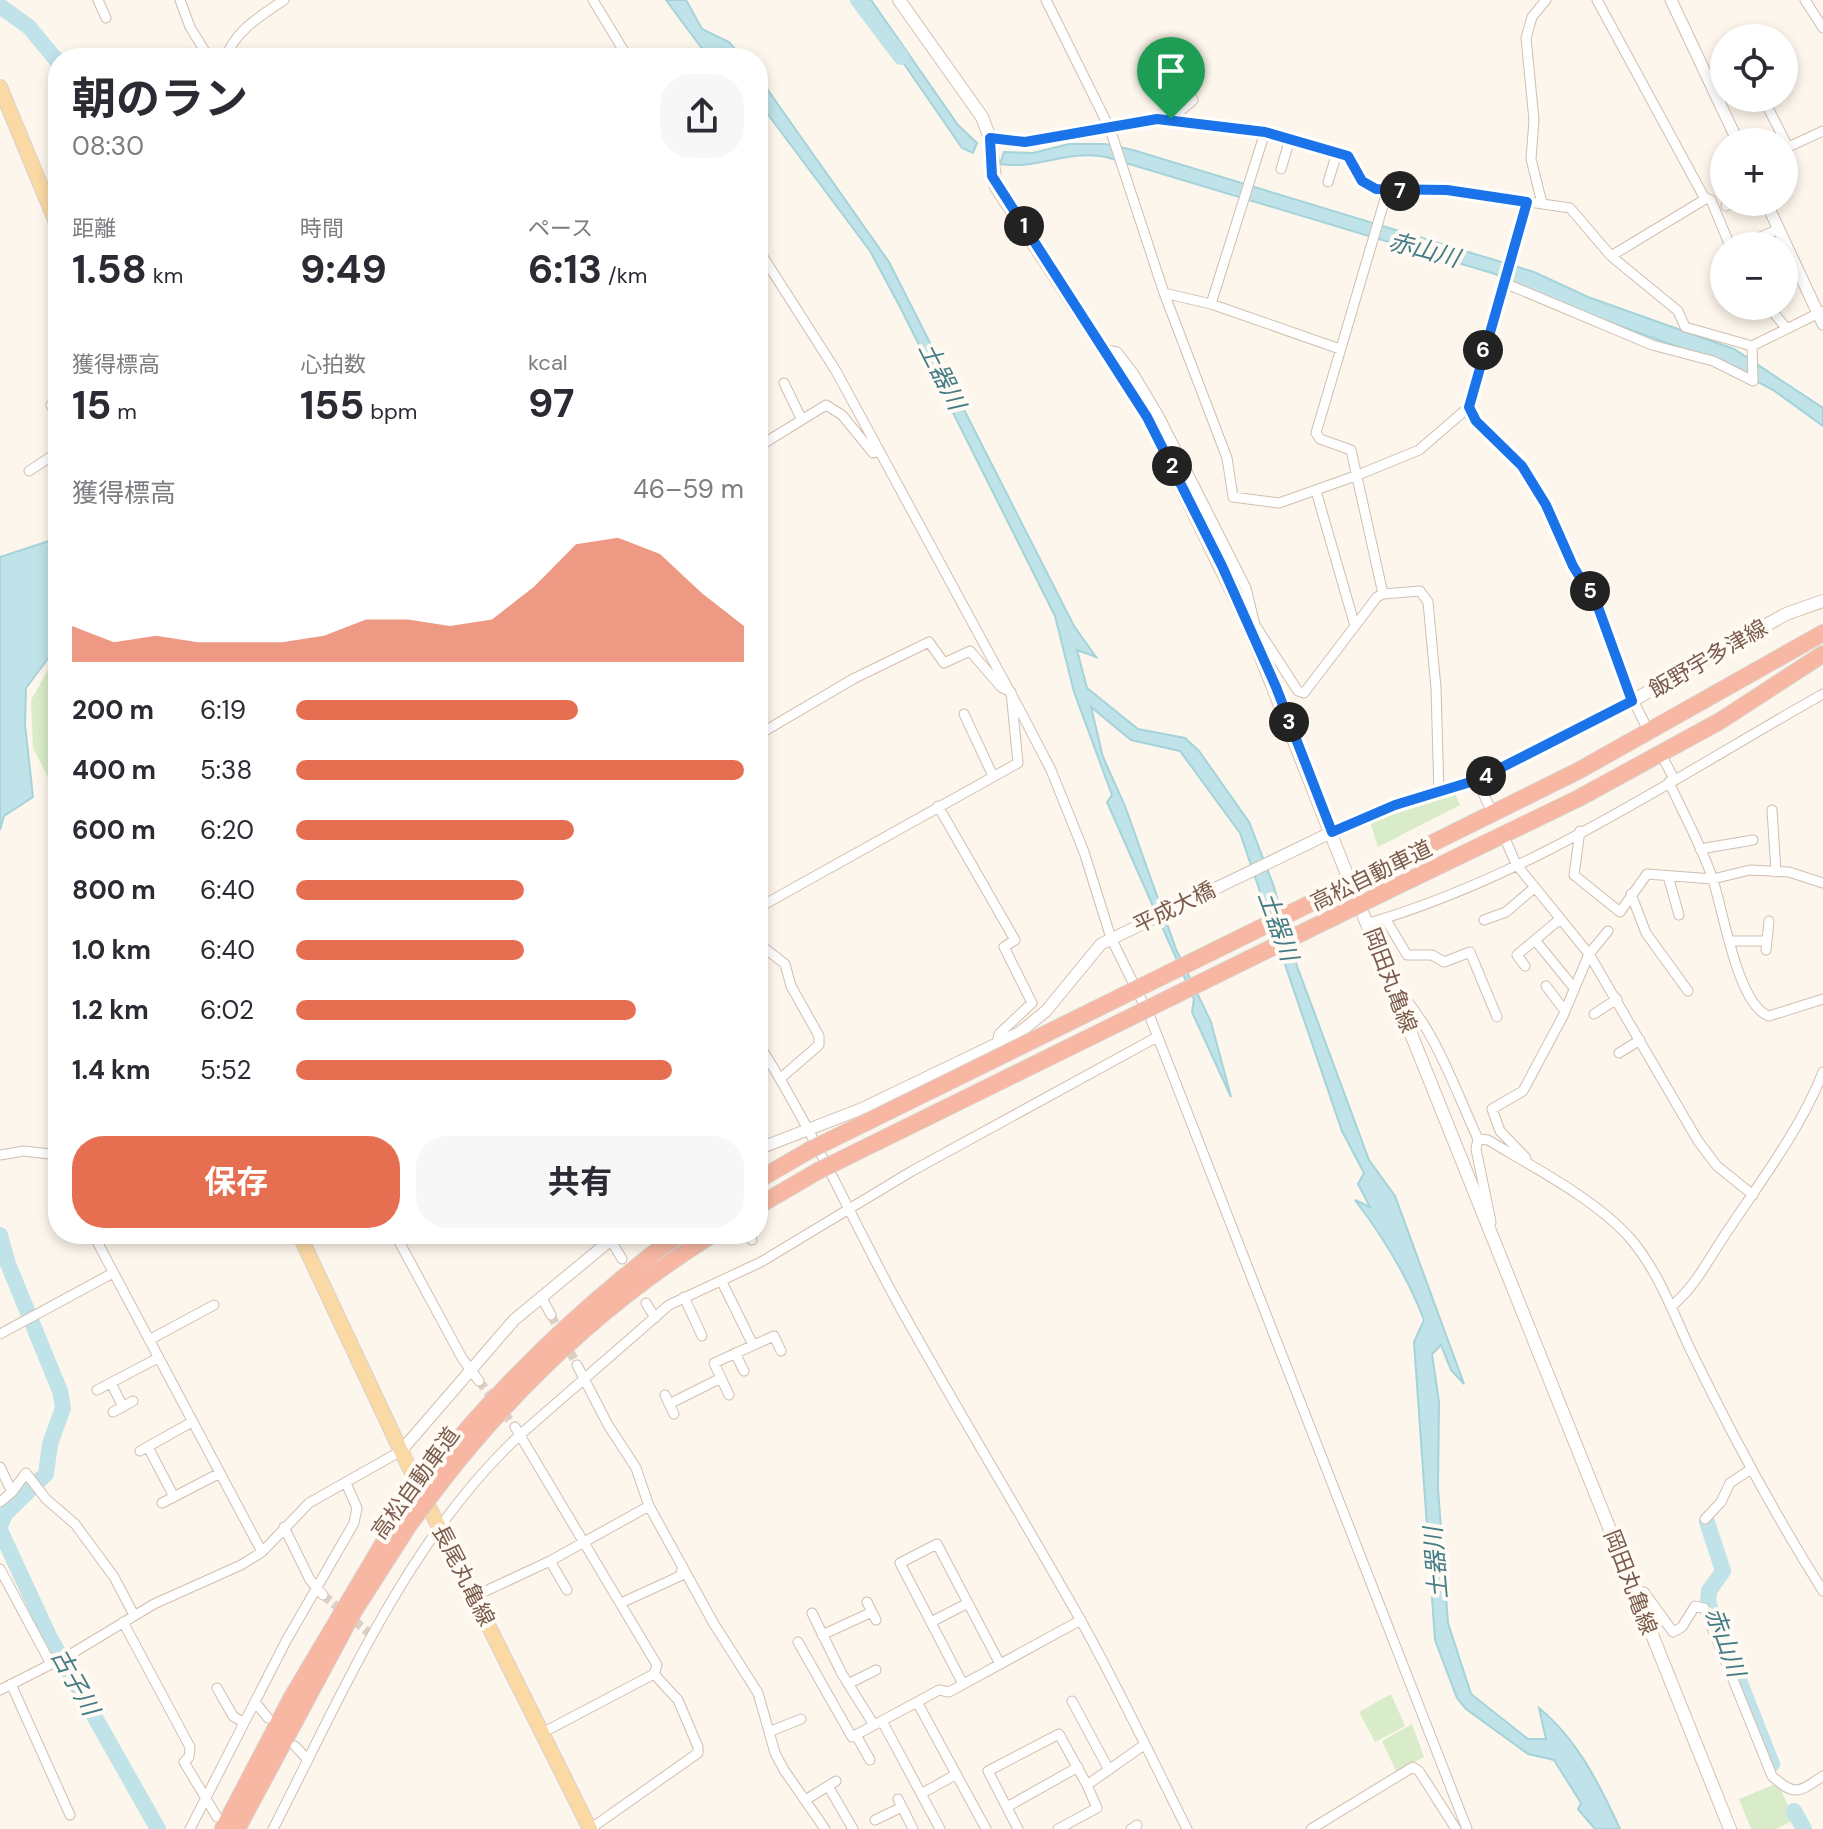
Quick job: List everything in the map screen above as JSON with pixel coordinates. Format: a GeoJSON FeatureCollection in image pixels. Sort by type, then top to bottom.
{"type":"FeatureCollection","features":[{"type":"Feature","properties":{"kind":"highway","name":"高松自動車道"},"geometry":{"type":"LineString","coordinates":[[768,1174],[810,1150],[1578,771],[1823,633]]}},
{"type":"Feature","properties":{"kind":"highway","name":"高松自動車道"},"geometry":{"type":"LineString","coordinates":[[768,1200],[818,1171],[1593,790],[1720,721],[1823,654]]}},
{"type":"Feature","properties":{"kind":"highway","name":"高松自動車道"},"geometry":{"type":"LineString","coordinates":[[220,1823],[292,1697],[405,1518],[516,1372],[601,1294],[666,1244]]}},
{"type":"Feature","properties":{"kind":"highway","name":"高松自動車道"},"geometry":{"type":"LineString","coordinates":[[434,1480],[526,1381],[610,1307],[699,1244]]}},
{"type":"Feature","properties":{"kind":"highway","name":"高松自動車道"},"geometry":{"type":"LineString","coordinates":[[237,1829],[405,1518]]}},
{"type":"Feature","properties":{"kind":"main road","name":"岡田丸亀線"},"geometry":{"type":"LineString","coordinates":[[899,0],[976,109],[990,138],[996,187],[1147,417],[1252,626],[1730,1829]]}},
{"type":"Feature","properties":{"kind":"main road"},"geometry":{"type":"LineString","coordinates":[[0,87],[5,113],[48,203]]}},
{"type":"Feature","properties":{"kind":"main road","name":"飯野宇多津線"},"geometry":{"type":"LineString","coordinates":[[1332,832],[1395,805],[1477,780],[1632,701],[1786,614],[1823,601]]}},
{"type":"Feature","properties":{"kind":"main road","name":"長尾丸亀線"},"geometry":{"type":"LineString","coordinates":[[304,1244],[401,1451],[590,1829]]}},
{"type":"Feature","properties":{"kind":"street"},"geometry":{"type":"LineString","coordinates":[[98,0],[106,18]]}},
{"type":"Feature","properties":{"kind":"street"},"geometry":{"type":"LineString","coordinates":[[180,0],[190,27],[203,48]]}},
{"type":"Feature","properties":{"kind":"street"},"geometry":{"type":"LineString","coordinates":[[229,48],[252,21],[284,0]]}},
{"type":"Feature","properties":{"kind":"street"},"geometry":{"type":"LineString","coordinates":[[593,0],[622,48]]}},
{"type":"Feature","properties":{"kind":"street"},"geometry":{"type":"LineString","coordinates":[[1046,0],[1110,129],[1164,293],[1227,458],[1233,497],[1279,503],[1358,475],[1419,450],[1469,407],[1527,202]]}},
{"type":"Feature","properties":{"kind":"street"},"geometry":{"type":"LineString","coordinates":[[1542,203],[1531,159],[1534,120],[1526,38],[1532,17],[1546,0]]}},
{"type":"Feature","properties":{"kind":"street"},"geometry":{"type":"LineString","coordinates":[[1597,0],[1717,213],[1724,232]]}},
{"type":"Feature","properties":{"kind":"street"},"geometry":{"type":"LineString","coordinates":[[1671,0],[1731,128]]}},
{"type":"Feature","properties":{"kind":"street"},"geometry":{"type":"LineString","coordinates":[[1805,0],[1823,28]]}},
{"type":"Feature","properties":{"kind":"street"},"geometry":{"type":"LineString","coordinates":[[1170,57],[1193,100],[1171,119]]}},
{"type":"Feature","properties":{"kind":"street"},"geometry":{"type":"LineString","coordinates":[[990,138],[1025,142],[1171,119],[1265,132],[1348,156],[1369,187],[1387,192],[1447,190],[1570,208],[1611,256],[1678,311],[1685,327],[1753,350]]}},
{"type":"Feature","properties":{"kind":"street"},"geometry":{"type":"LineString","coordinates":[[1798,142],[1823,131]]}},
{"type":"Feature","properties":{"kind":"street"},"geometry":{"type":"LineString","coordinates":[[1211,304],[1265,132]]}},
{"type":"Feature","properties":{"kind":"street"},"geometry":{"type":"LineString","coordinates":[[1281,169],[1290,139]]}},
{"type":"Feature","properties":{"kind":"street"},"geometry":{"type":"LineString","coordinates":[[1328,182],[1337,153]]}},
{"type":"Feature","properties":{"kind":"street"},"geometry":{"type":"LineString","coordinates":[[1383,594],[1351,450],[1320,439],[1316,433],[1387,192]]}},
{"type":"Feature","properties":{"kind":"street"},"geometry":{"type":"LineString","coordinates":[[1611,256],[1707,198]]}},
{"type":"Feature","properties":{"kind":"street"},"geometry":{"type":"LineString","coordinates":[[1753,350],[1787,329],[1821,316],[1773,216]]}},
{"type":"Feature","properties":{"kind":"street"},"geometry":{"type":"LineString","coordinates":[[1772,232],[1779,229]]}},
{"type":"Feature","properties":{"kind":"street"},"geometry":{"type":"LineString","coordinates":[[768,264],[808,323],[1051,770],[1467,1829]]}},
{"type":"Feature","properties":{"kind":"street"},"geometry":{"type":"LineString","coordinates":[[1502,282],[1652,345],[1713,361],[1753,381],[1753,350]]}},
{"type":"Feature","properties":{"kind":"street"},"geometry":{"type":"LineString","coordinates":[[1164,293],[1211,304],[1340,349]]}},
{"type":"Feature","properties":{"kind":"street"},"geometry":{"type":"LineString","coordinates":[[1780,320],[1787,329]]}},
{"type":"Feature","properties":{"kind":"street"},"geometry":{"type":"LineString","coordinates":[[784,383],[801,418]]}},
{"type":"Feature","properties":{"kind":"street"},"geometry":{"type":"LineString","coordinates":[[768,440],[818,407],[833,407],[873,453],[879,452]]}},
{"type":"Feature","properties":{"kind":"street"},"geometry":{"type":"LineString","coordinates":[[1469,407],[1476,421],[1522,466],[1546,505],[1573,566],[1598,607],[1632,701],[1645,724]]}},
{"type":"Feature","properties":{"kind":"street"},"geometry":{"type":"LineString","coordinates":[[29,471],[48,459]]}},
{"type":"Feature","properties":{"kind":"street"},"geometry":{"type":"LineString","coordinates":[[1316,491],[1355,626]]}},
{"type":"Feature","properties":{"kind":"street"},"geometry":{"type":"LineString","coordinates":[[1252,626],[1298,691],[1304,693],[1377,597],[1420,591],[1428,602],[1436,688],[1439,793]]}},
{"type":"Feature","properties":{"kind":"street"},"geometry":{"type":"LineString","coordinates":[[768,729],[853,679],[929,642],[944,663],[970,651],[1001,687],[1011,692]]}},
{"type":"Feature","properties":{"kind":"street"},"geometry":{"type":"LineString","coordinates":[[768,902],[1018,763],[1011,692]]}},
{"type":"Feature","properties":{"kind":"street"},"geometry":{"type":"LineString","coordinates":[[1369,923],[1516,864],[1671,781],[1823,694]]}},
{"type":"Feature","properties":{"kind":"street"},"geometry":{"type":"LineString","coordinates":[[964,714],[993,776]]}},
{"type":"Feature","properties":{"kind":"street"},"geometry":{"type":"LineString","coordinates":[[1663,758],[1713,879],[1729,941],[1757,1009],[1764,1014],[1775,1014],[1823,999]]}},
{"type":"Feature","properties":{"kind":"street"},"geometry":{"type":"LineString","coordinates":[[1477,780],[1489,806]]}},
{"type":"Feature","properties":{"kind":"street"},"geometry":{"type":"LineString","coordinates":[[938,806],[1015,940],[1004,947],[1032,1003],[999,1034],[997,1044]]}},
{"type":"Feature","properties":{"kind":"street"},"geometry":{"type":"LineString","coordinates":[[1772,810],[1776,872]]}},
{"type":"Feature","properties":{"kind":"street"},"geometry":{"type":"LineString","coordinates":[[1580,831],[1574,875],[1620,912],[1647,874],[1713,879],[1750,870],[1776,872],[1823,883]]}},
{"type":"Feature","properties":{"kind":"street","name":"平成大橋"},"geometry":{"type":"LineString","coordinates":[[768,1145],[861,1109],[1019,1033],[1046,1011],[1088,956],[1115,936],[1332,832]]}},
{"type":"Feature","properties":{"kind":"street"},"geometry":{"type":"LineString","coordinates":[[1700,849],[1753,840]]}},
{"type":"Feature","properties":{"kind":"street"},"geometry":{"type":"LineString","coordinates":[[1506,841],[1516,864],[1589,954],[1707,1153],[1717,1166],[1753,1195]]}},
{"type":"Feature","properties":{"kind":"street"},"geometry":{"type":"LineString","coordinates":[[1668,876],[1679,915]]}},
{"type":"Feature","properties":{"kind":"street"},"geometry":{"type":"LineString","coordinates":[[1484,920],[1506,912],[1534,888]]}},
{"type":"Feature","properties":{"kind":"street"},"geometry":{"type":"LineString","coordinates":[[1631,894],[1646,933],[1688,991]]}},
{"type":"Feature","properties":{"kind":"street"},"geometry":{"type":"LineString","coordinates":[[1385,918],[1407,955],[1432,955],[1444,962],[1470,952],[1497,1017]]}},
{"type":"Feature","properties":{"kind":"street"},"geometry":{"type":"LineString","coordinates":[[1525,966],[1517,955],[1560,919]]}},
{"type":"Feature","properties":{"kind":"street"},"geometry":{"type":"LineString","coordinates":[[1729,941],[1738,938],[1767,946],[1769,921]]}},
{"type":"Feature","properties":{"kind":"street"},"geometry":{"type":"LineString","coordinates":[[1537,1170],[1500,1131],[1492,1109],[1523,1091],[1565,1011],[1589,954],[1608,931]]}},
{"type":"Feature","properties":{"kind":"street"},"geometry":{"type":"LineString","coordinates":[[1535,940],[1574,988]]}},
{"type":"Feature","properties":{"kind":"street"},"geometry":{"type":"LineString","coordinates":[[768,951],[785,964],[791,986],[819,1036],[819,1045],[782,1077]]}},
{"type":"Feature","properties":{"kind":"street"},"geometry":{"type":"LineString","coordinates":[[1546,986],[1565,1011]]}},
{"type":"Feature","properties":{"kind":"street"},"geometry":{"type":"LineString","coordinates":[[1393,987],[1403,996],[1429,1035],[1478,1139],[1476,1149],[1495,1242]]}},
{"type":"Feature","properties":{"kind":"street"},"geometry":{"type":"LineString","coordinates":[[1594,1014],[1617,999]]}},
{"type":"Feature","properties":{"kind":"street"},"geometry":{"type":"LineString","coordinates":[[273,1829],[372,1634],[440,1527],[519,1430],[684,1297],[722,1282],[1157,1037]]}},
{"type":"Feature","properties":{"kind":"street"},"geometry":{"type":"LineString","coordinates":[[1619,1053],[1640,1040]]}},
{"type":"Feature","properties":{"kind":"street"},"geometry":{"type":"LineString","coordinates":[[768,1057],[782,1077],[851,1208],[873,1259],[1081,1620],[1187,1829]]}},
{"type":"Feature","properties":{"kind":"street"},"geometry":{"type":"LineString","coordinates":[[1673,1305],[1690,1291],[1753,1195],[1801,1117],[1823,1072]]}},
{"type":"Feature","properties":{"kind":"street"},"geometry":{"type":"LineString","coordinates":[[1478,1139],[1488,1140],[1537,1170],[1619,1227],[1640,1251],[1661,1292],[1673,1305],[1691,1352],[1751,1469],[1823,1591]]}},
{"type":"Feature","properties":{"kind":"street"},"geometry":{"type":"LineString","coordinates":[[1,1154],[24,1151],[48,1153]]}},
{"type":"Feature","properties":{"kind":"street"},"geometry":{"type":"LineString","coordinates":[[98,1244],[262,1552]]}},
{"type":"Feature","properties":{"kind":"street"},"geometry":{"type":"LineString","coordinates":[[401,1244],[479,1381]]}},
{"type":"Feature","properties":{"kind":"street"},"geometry":{"type":"LineString","coordinates":[[0,1690],[71,1654],[134,1615],[262,1552],[309,1503],[401,1451],[470,1370],[541,1296],[603,1244]]}},
{"type":"Feature","properties":{"kind":"street"},"geometry":{"type":"LineString","coordinates":[[615,1244],[622,1259]]}},
{"type":"Feature","properties":{"kind":"street"},"geometry":{"type":"LineString","coordinates":[[0,1334],[113,1273]]}},
{"type":"Feature","properties":{"kind":"street"},"geometry":{"type":"LineString","coordinates":[[722,1282],[753,1345]]}},
{"type":"Feature","properties":{"kind":"street"},"geometry":{"type":"LineString","coordinates":[[541,1296],[551,1315]]}},
{"type":"Feature","properties":{"kind":"street"},"geometry":{"type":"LineString","coordinates":[[684,1297],[702,1336]]}},
{"type":"Feature","properties":{"kind":"street"},"geometry":{"type":"LineString","coordinates":[[646,1303],[655,1318]]}},
{"type":"Feature","properties":{"kind":"street"},"geometry":{"type":"LineString","coordinates":[[149,1340],[214,1305]]}},
{"type":"Feature","properties":{"kind":"street"},"geometry":{"type":"LineString","coordinates":[[729,1395],[714,1363],[774,1336],[781,1351]]}},
{"type":"Feature","properties":{"kind":"street"},"geometry":{"type":"LineString","coordinates":[[735,1353],[744,1371]]}},
{"type":"Feature","properties":{"kind":"street"},"geometry":{"type":"LineString","coordinates":[[97,1390],[158,1358]]}},
{"type":"Feature","properties":{"kind":"street"},"geometry":{"type":"LineString","coordinates":[[577,1365],[608,1425],[636,1468],[649,1506],[758,1693],[775,1753],[825,1829]]}},
{"type":"Feature","properties":{"kind":"street"},"geometry":{"type":"LineString","coordinates":[[669,1404],[721,1378]]}},
{"type":"Feature","properties":{"kind":"street"},"geometry":{"type":"LineString","coordinates":[[111,1383],[118,1409],[133,1401]]}},
{"type":"Feature","properties":{"kind":"street"},"geometry":{"type":"LineString","coordinates":[[174,1497],[144,1449],[192,1422]]}},
{"type":"Feature","properties":{"kind":"street"},"geometry":{"type":"LineString","coordinates":[[519,1430],[657,1665],[654,1674],[542,1733]]}},
{"type":"Feature","properties":{"kind":"street"},"geometry":{"type":"LineString","coordinates":[[1,1469],[12,1492]]}},
{"type":"Feature","properties":{"kind":"street"},"geometry":{"type":"LineString","coordinates":[[1705,1519],[1721,1502],[1730,1483],[1751,1469]]}},
{"type":"Feature","properties":{"kind":"street"},"geometry":{"type":"LineString","coordinates":[[0,1502],[26,1473],[30,1476],[39,1490],[75,1524],[114,1577],[134,1615]]}},
{"type":"Feature","properties":{"kind":"street"},"geometry":{"type":"LineString","coordinates":[[162,1503],[220,1473]]}},
{"type":"Feature","properties":{"kind":"street"},"geometry":{"type":"LineString","coordinates":[[190,1829],[255,1702],[320,1591],[357,1516],[357,1508],[346,1483]]}},
{"type":"Feature","properties":{"kind":"street"},"geometry":{"type":"LineString","coordinates":[[475,1596],[550,1561],[649,1506]]}},
{"type":"Feature","properties":{"kind":"street"},"geometry":{"type":"LineString","coordinates":[[284,1527],[320,1591]]}},
{"type":"Feature","properties":{"kind":"street"},"geometry":{"type":"LineString","coordinates":[[963,1684],[900,1563],[937,1544],[1000,1664]]}},
{"type":"Feature","properties":{"kind":"street"},"geometry":{"type":"LineString","coordinates":[[550,1561],[567,1590]]}},
{"type":"Feature","properties":{"kind":"street"},"geometry":{"type":"LineString","coordinates":[[621,1603],[680,1576],[683,1567]]}},
{"type":"Feature","properties":{"kind":"street"},"geometry":{"type":"LineString","coordinates":[[0,1569],[3,1581],[52,1664]]}},
{"type":"Feature","properties":{"kind":"street"},"geometry":{"type":"LineString","coordinates":[[1635,1591],[1644,1592],[1673,1632],[1682,1627],[1695,1606],[1704,1608],[1772,1776],[1792,1791],[1798,1791],[1823,1776]]}},
{"type":"Feature","properties":{"kind":"street"},"geometry":{"type":"LineString","coordinates":[[931,1622],[968,1603]]}},
{"type":"Feature","properties":{"kind":"street"},"geometry":{"type":"LineString","coordinates":[[822,1635],[872,1611]]}},
{"type":"Feature","properties":{"kind":"street"},"geometry":{"type":"LineString","coordinates":[[812,1613],[848,1684],[878,1723],[940,1829]]}},
{"type":"Feature","properties":{"kind":"street"},"geometry":{"type":"LineString","coordinates":[[798,1642],[852,1737],[939,1690],[949,1692],[1081,1620]]}},
{"type":"Feature","properties":{"kind":"street"},"geometry":{"type":"LineString","coordinates":[[123,1622],[190,1747],[189,1757],[184,1762],[220,1823]]}},
{"type":"Feature","properties":{"kind":"street"},"geometry":{"type":"LineString","coordinates":[[848,1684],[876,1670]]}},
{"type":"Feature","properties":{"kind":"street"},"geometry":{"type":"LineString","coordinates":[[590,1829],[698,1753],[678,1700],[654,1674]]}},
{"type":"Feature","properties":{"kind":"street"},"geometry":{"type":"LineString","coordinates":[[11,1684],[70,1815]]}},
{"type":"Feature","properties":{"kind":"street"},"geometry":{"type":"LineString","coordinates":[[217,1688],[233,1716],[244,1723]]}},
{"type":"Feature","properties":{"kind":"street"},"geometry":{"type":"LineString","coordinates":[[1072,1701],[1109,1770]]}},
{"type":"Feature","properties":{"kind":"street"},"geometry":{"type":"LineString","coordinates":[[255,1702],[268,1718]]}},
{"type":"Feature","properties":{"kind":"street"},"geometry":{"type":"LineString","coordinates":[[917,1702],[986,1829]]}},
{"type":"Feature","properties":{"kind":"street"},"geometry":{"type":"LineString","coordinates":[[771,1731],[801,1719]]}},
{"type":"Feature","properties":{"kind":"street"},"geometry":{"type":"LineString","coordinates":[[1018,1829],[988,1771],[1059,1734],[1097,1808],[1058,1829]]}},
{"type":"Feature","properties":{"kind":"street"},"geometry":{"type":"LineString","coordinates":[[856,1735],[870,1760]]}},
{"type":"Feature","properties":{"kind":"street"},"geometry":{"type":"LineString","coordinates":[[1087,1785],[1144,1745]]}},
{"type":"Feature","properties":{"kind":"street"},"geometry":{"type":"LineString","coordinates":[[295,1746],[308,1760]]}},
{"type":"Feature","properties":{"kind":"street"},"geometry":{"type":"LineString","coordinates":[[1007,1807],[1078,1767]]}},
{"type":"Feature","properties":{"kind":"street"},"geometry":{"type":"LineString","coordinates":[[1311,1829],[1413,1767],[1419,1771],[1456,1829]]}},
{"type":"Feature","properties":{"kind":"street"},"geometry":{"type":"LineString","coordinates":[[921,1794],[955,1775]]}},
{"type":"Feature","properties":{"kind":"street"},"geometry":{"type":"LineString","coordinates":[[807,1799],[832,1784],[853,1829]]}},
{"type":"Feature","properties":{"kind":"street"},"geometry":{"type":"LineString","coordinates":[[875,1820],[900,1803],[913,1829]]}},
{"type":"Feature","properties":{"kind":"green space"},"geometry":{"type":"Polygon","coordinates":[[[48,670],[48,777],[33,748],[31,700],[48,670]]]}},
{"type":"Feature","properties":{"kind":"green space"},"geometry":{"type":"Polygon","coordinates":[[[1455,794],[1460,805],[1378,847],[1370,822],[1455,794]]]}},
{"type":"Feature","properties":{"kind":"green space"},"geometry":{"type":"Polygon","coordinates":[[[1391,1694],[1405,1726],[1375,1742],[1359,1712],[1391,1694]]]}},
{"type":"Feature","properties":{"kind":"green space"},"geometry":{"type":"Polygon","coordinates":[[[1412,1724],[1424,1757],[1396,1771],[1382,1741],[1412,1724]]]}},
{"type":"Feature","properties":{"kind":"green space"},"geometry":{"type":"Polygon","coordinates":[[[1778,1783],[1794,1820],[1776,1829],[1751,1829],[1739,1799],[1778,1783]]]}},
{"type":"Feature","properties":{"kind":"water"},"geometry":{"type":"Polygon","coordinates":[[[666,0],[686,0],[702,29],[729,42],[734,48],[702,48],[666,0]]]}},
{"type":"Feature","properties":{"kind":"water"},"geometry":{"type":"Polygon","coordinates":[[[860,0],[871,0],[958,125],[977,143],[973,153],[962,148],[860,0]]]}},
{"type":"Feature","properties":{"kind":"water","name":"土器川"},"geometry":{"type":"Polygon","coordinates":[[[768,90],[889,262],[1074,626],[1096,657],[1077,650],[1087,688],[1138,729],[1185,738],[1199,751],[1249,822],[1273,884],[1297,966],[1369,1160],[1395,1196],[1464,1384],[1451,1370],[1441,1345],[1432,1354],[1439,1402],[1438,1488],[1448,1623],[1471,1694],[1528,1739],[1546,1739],[1539,1708],[1553,1720],[1586,1764],[1620,1829],[1595,1829],[1578,1809],[1581,1803],[1554,1760],[1528,1754],[1466,1709],[1457,1698],[1435,1640],[1414,1342],[1424,1320],[1394,1257],[1355,1200],[1370,1207],[1358,1184],[1364,1173],[1342,1131],[1240,833],[1180,751],[1131,740],[1091,707],[1103,757],[1125,806],[1176,949],[1211,1022],[1231,1097],[1192,1012],[1194,999],[1107,802],[1112,795],[1074,692],[1055,616],[870,251],[768,114],[768,90]]]}},
{"type":"Feature","properties":{"kind":"water"},"geometry":{"type":"Polygon","coordinates":[[[1069,144],[1106,144],[1133,150],[1534,272],[1588,297],[1734,349],[1823,408],[1823,426],[1773,390],[1725,364],[1581,312],[1495,274],[1106,157],[1092,155],[1027,164],[1000,164],[1004,152],[1033,153],[1069,144]]]}},
{"type":"Feature","properties":{"kind":"water"},"geometry":{"type":"Polygon","coordinates":[[[48,541],[48,658],[26,688],[25,725],[33,797],[4,816],[0,830],[0,557],[48,541]]]}},
{"type":"Feature","properties":{"kind":"waterway","name":"赤山川"},"geometry":{"type":"LineString","coordinates":[[858,0],[901,57]]}},
{"type":"Feature","properties":{"kind":"waterway"},"geometry":{"type":"LineString","coordinates":[[0,6],[29,27],[48,50]]}},
{"type":"Feature","properties":{"kind":"waterway","name":"古子川"},"geometry":{"type":"LineString","coordinates":[[0,1235],[8,1264],[60,1391],[63,1408],[50,1444],[46,1474],[5,1514],[0,1526]]}},
{"type":"Feature","properties":{"kind":"waterway","name":"赤山川"},"geometry":{"type":"LineString","coordinates":[[1707,1522],[1723,1571],[1709,1591],[1708,1602],[1772,1764]]}},
{"type":"Feature","properties":{"kind":"waterway","name":"古子川"},"geometry":{"type":"LineString","coordinates":[[0,1530],[50,1638],[158,1829]]}},
{"type":"Feature","properties":{"kind":"waterway","name":"赤山川"},"geometry":{"type":"LineString","coordinates":[[1794,1811],[1804,1829]]}},
{"type":"Feature","properties":{"kind":"tunnel"},"geometry":{"type":"LineString","coordinates":[[551,1315],[577,1365]]}},
{"type":"Feature","properties":{"kind":"tunnel"},"geometry":{"type":"LineString","coordinates":[[479,1381],[515,1427]]}},
{"type":"Feature","properties":{"kind":"tunnel"},"geometry":{"type":"LineString","coordinates":[[323,1595],[369,1633]]}},
{"type":"Feature","properties":{"kind":"route"},"geometry":{"type":"LineString","coordinates":[[1171,119],[1265,132],[1348,156],[1362,181],[1369,187],[1387,192],[1447,190],[1527,202],[1469,407],[1476,421],[1522,466],[1546,505],[1573,566],[1598,607],[1632,701],[1477,780],[1395,805],[1332,832],[1276,687],[1222,566],[1147,417],[996,187],[992,176],[990,138],[1025,142],[1171,119]]}}]}
